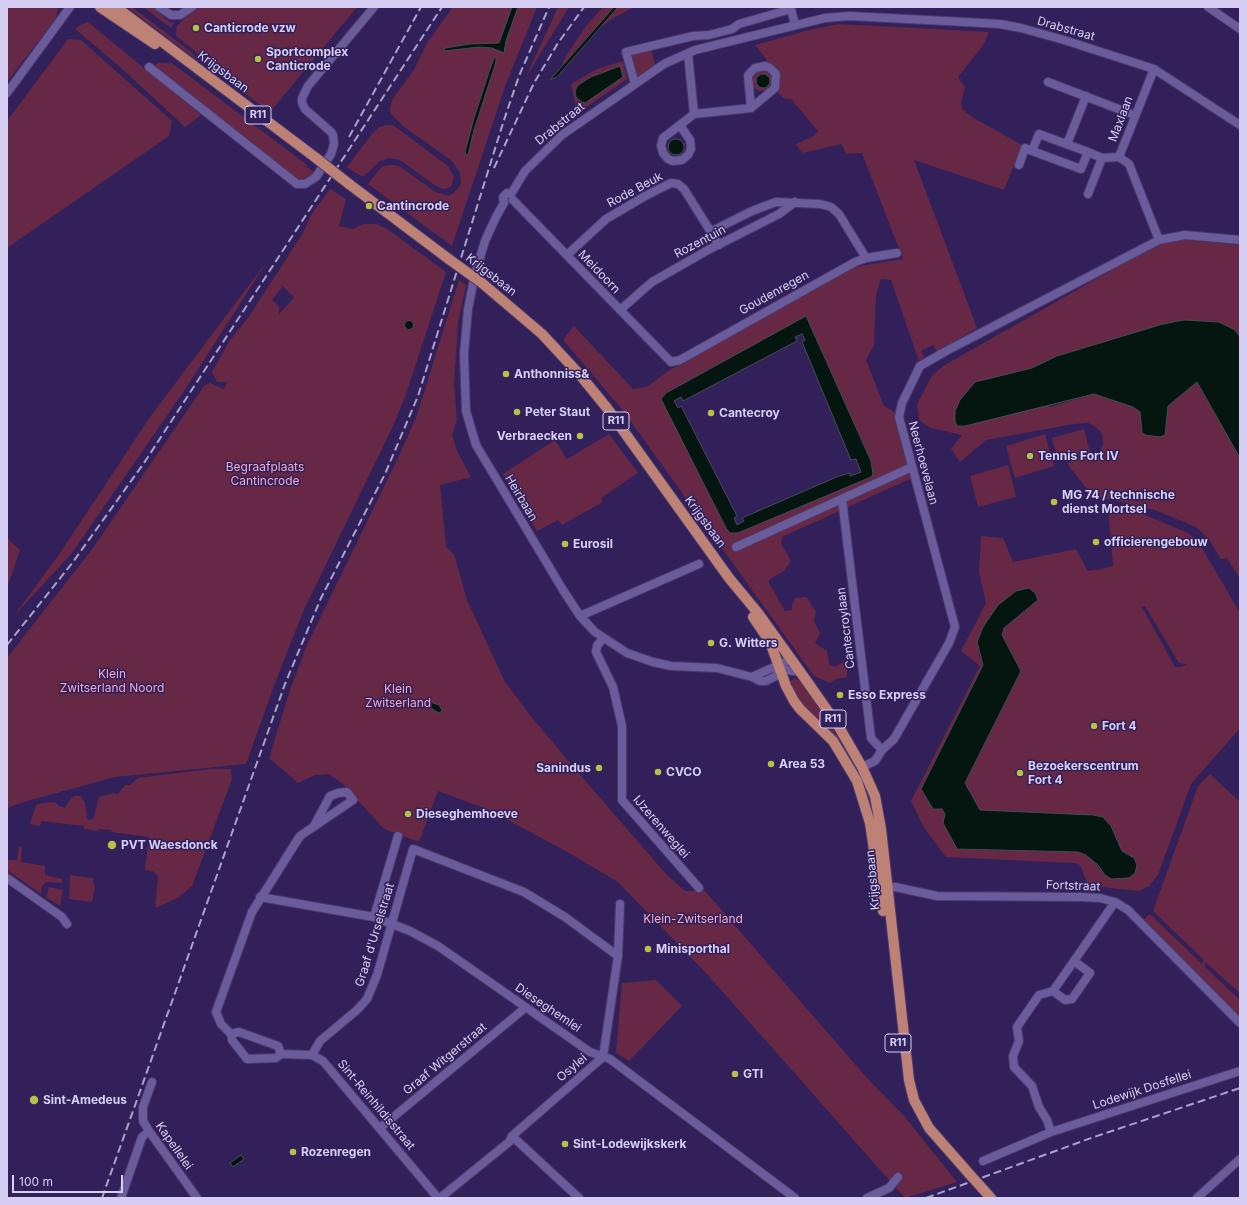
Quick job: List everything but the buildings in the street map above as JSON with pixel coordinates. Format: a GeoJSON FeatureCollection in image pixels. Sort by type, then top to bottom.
{"type":"FeatureCollection","features":[{"type":"Feature","properties":{"kind":"main road","name":"Krijgsbaan"},"geometry":{"type":"LineString","coordinates":[[100,7],[155,44],[177,55]]}},
{"type":"Feature","properties":{"kind":"main road","name":"Krijgsbaan"},"geometry":{"type":"LineString","coordinates":[[116,7],[177,55],[482,283],[542,334],[593,390],[729,578],[754,608],[839,727],[862,767],[874,796],[878,812],[901,1067],[906,1091],[920,1126],[980,1192],[991,1198]]}},
{"type":"Feature","properties":{"kind":"main road","name":"Krijgsbaan"},"geometry":{"type":"LineString","coordinates":[[729,578],[735,590],[770,642],[786,686],[800,709],[833,741],[857,781],[870,823],[884,888]]}},
{"type":"Feature","properties":{"kind":"street"},"geometry":{"type":"LineString","coordinates":[[62,7],[62,18]]}},
{"type":"Feature","properties":{"kind":"street"},"geometry":{"type":"LineString","coordinates":[[7,92],[70,7]]}},
{"type":"Feature","properties":{"kind":"street"},"geometry":{"type":"LineString","coordinates":[[159,7],[171,15],[176,15],[192,7]]}},
{"type":"Feature","properties":{"kind":"street"},"geometry":{"type":"LineString","coordinates":[[149,67],[296,184],[305,184],[316,177],[331,154],[334,144],[334,135],[304,109],[302,103],[305,92],[374,7]]}},
{"type":"Feature","properties":{"kind":"street"},"geometry":{"type":"LineString","coordinates":[[1208,7],[1240,29]]}},
{"type":"Feature","properties":{"kind":"street"},"geometry":{"type":"LineString","coordinates":[[635,84],[626,52],[693,36],[709,35],[732,30],[739,24],[787,8],[791,9],[795,24]]}},
{"type":"Feature","properties":{"kind":"street","name":"Drabstraat"},"geometry":{"type":"LineString","coordinates":[[512,197],[525,171],[554,141],[664,64],[688,53],[795,24],[825,18],[849,16],[1000,24],[1064,40],[1154,69],[1239,122]]}},
{"type":"Feature","properties":{"kind":"street"},"geometry":{"type":"LineString","coordinates":[[746,22],[749,36]]}},
{"type":"Feature","properties":{"kind":"street"},"geometry":{"type":"LineString","coordinates":[[688,53],[694,114]]}},
{"type":"Feature","properties":{"kind":"street"},"geometry":{"type":"LineString","coordinates":[[680,125],[694,114],[751,108],[775,88],[776,74],[770,68],[765,66],[755,68],[748,75],[751,108]]}},
{"type":"Feature","properties":{"kind":"street","name":"Maxlaan"},"geometry":{"type":"LineString","coordinates":[[1154,69],[1119,157],[1129,164],[1159,240]]}},
{"type":"Feature","properties":{"kind":"street"},"geometry":{"type":"LineString","coordinates":[[1048,82],[1129,113]]}},
{"type":"Feature","properties":{"kind":"street"},"geometry":{"type":"LineString","coordinates":[[1067,144],[1086,96]]}},
{"type":"Feature","properties":{"kind":"street"},"geometry":{"type":"LineString","coordinates":[[1032,151],[1039,134],[1102,158],[1119,157]]}},
{"type":"Feature","properties":{"kind":"street"},"geometry":{"type":"LineString","coordinates":[[1018,165],[1025,148],[1081,169],[1088,152]]}},
{"type":"Feature","properties":{"kind":"street"},"geometry":{"type":"LineString","coordinates":[[1088,194],[1102,158]]}},
{"type":"Feature","properties":{"kind":"street","name":"Rode Beuk"},"geometry":{"type":"LineString","coordinates":[[567,255],[606,219],[671,183],[678,184],[684,188],[719,246]]}},
{"type":"Feature","properties":{"kind":"street","name":"Heirbaan"},"geometry":{"type":"LineString","coordinates":[[512,197],[511,203],[504,203],[496,216],[485,241],[475,274],[468,309],[464,374],[469,426],[476,445],[495,478],[580,616],[602,638],[627,653],[653,662],[671,666],[717,668],[752,677],[772,668],[780,671],[801,672]]}},
{"type":"Feature","properties":{"kind":"street","name":"Meidoorn"},"geometry":{"type":"LineString","coordinates":[[512,197],[668,360]]}},
{"type":"Feature","properties":{"kind":"street","name":"Rozentuin"},"geometry":{"type":"LineString","coordinates":[[710,232],[761,207],[776,202],[820,204],[831,207],[839,214],[866,258]]}},
{"type":"Feature","properties":{"kind":"street","name":"Rozentuin"},"geometry":{"type":"LineString","coordinates":[[620,310],[652,282],[779,214],[795,202]]}},
{"type":"Feature","properties":{"kind":"street","name":"Neerhoevelaan"},"geometry":{"type":"LineString","coordinates":[[862,767],[875,761],[882,750],[894,738],[949,643],[955,627],[900,422],[899,412],[920,366],[1159,240],[1185,235],[1240,240]]}},
{"type":"Feature","properties":{"kind":"street","name":"Goudenregen"},"geometry":{"type":"LineString","coordinates":[[668,360],[671,362],[680,360],[855,262],[866,258],[897,253]]}},
{"type":"Feature","properties":{"kind":"street"},"geometry":{"type":"LineString","coordinates":[[736,547],[912,467]]}},
{"type":"Feature","properties":{"kind":"street","name":"Cantecroylaan"},"geometry":{"type":"LineString","coordinates":[[842,500],[871,738],[882,750]]}},
{"type":"Feature","properties":{"kind":"street"},"geometry":{"type":"LineString","coordinates":[[580,616],[699,564]]}},
{"type":"Feature","properties":{"kind":"street","name":"IJzerenweglei"},"geometry":{"type":"LineString","coordinates":[[602,638],[597,646],[596,652],[613,686],[622,726],[622,800],[699,888]]}},
{"type":"Feature","properties":{"kind":"street"},"geometry":{"type":"LineString","coordinates":[[780,671],[789,656]]}},
{"type":"Feature","properties":{"kind":"street"},"geometry":{"type":"LineString","coordinates":[[312,1055],[281,1054],[276,1058],[248,1058],[232,1040],[231,1034],[221,1024],[216,1012],[252,912],[260,896],[300,836],[353,800],[347,792],[338,792],[330,796],[314,826]]}},
{"type":"Feature","properties":{"kind":"street","name":"Graaf d'Urselstraat"},"geometry":{"type":"LineString","coordinates":[[374,917],[398,836]]}},
{"type":"Feature","properties":{"kind":"street","name":"Graaf d'Urselstraat"},"geometry":{"type":"LineString","coordinates":[[312,1055],[320,1041],[358,1010],[367,999],[377,975],[413,848],[524,892],[565,917],[618,956]]}},
{"type":"Feature","properties":{"kind":"street"},"geometry":{"type":"LineString","coordinates":[[7,878],[52,910],[67,924]]}},
{"type":"Feature","properties":{"kind":"street","name":"Fortstraat"},"geometry":{"type":"LineString","coordinates":[[884,888],[895,887],[925,895],[937,896],[1081,897],[1100,898],[1115,902],[1128,910],[1240,1023]]}},
{"type":"Feature","properties":{"kind":"street","name":"Dieseghemlei"},"geometry":{"type":"LineString","coordinates":[[260,896],[374,917],[392,923],[438,946],[590,1052],[610,1059],[795,1198]]}},
{"type":"Feature","properties":{"kind":"street"},"geometry":{"type":"LineString","coordinates":[[1051,1132],[1047,1120],[1039,1107],[1032,1086],[1015,1070],[1012,1060],[1019,1041],[1017,1027],[1039,995],[1053,991],[1115,902]]}},
{"type":"Feature","properties":{"kind":"street","name":"Osylei"},"geometry":{"type":"LineString","coordinates":[[439,1198],[509,1142],[512,1136],[603,1056],[618,956],[620,904]]}},
{"type":"Feature","properties":{"kind":"street"},"geometry":{"type":"LineString","coordinates":[[1053,991],[1065,1000],[1072,999],[1090,973],[1074,961]]}},
{"type":"Feature","properties":{"kind":"street","name":"Graaf Witgerstraat"},"geometry":{"type":"LineString","coordinates":[[380,1128],[525,1008]]}},
{"type":"Feature","properties":{"kind":"street"},"geometry":{"type":"LineString","coordinates":[[231,1034],[239,1032],[278,1046],[281,1054]]}},
{"type":"Feature","properties":{"kind":"street","name":"Sint-Reinhildisstraat"},"geometry":{"type":"LineString","coordinates":[[312,1055],[323,1062],[439,1198]]}},
{"type":"Feature","properties":{"kind":"street","name":"Lodewijk Dosfellei"},"geometry":{"type":"LineString","coordinates":[[983,1161],[1051,1132],[1240,1071]]}},
{"type":"Feature","properties":{"kind":"street","name":"Kapellelei"},"geometry":{"type":"LineString","coordinates":[[152,1082],[142,1112],[143,1121],[196,1198]]}},
{"type":"Feature","properties":{"kind":"street"},"geometry":{"type":"LineString","coordinates":[[120,1198],[142,1137],[149,1131]]}},
{"type":"Feature","properties":{"kind":"street"},"geometry":{"type":"LineString","coordinates":[[512,1136],[579,1198]]}},
{"type":"Feature","properties":{"kind":"street"},"geometry":{"type":"LineString","coordinates":[[1197,1198],[1240,1159]]}},
{"type":"Feature","properties":{"kind":"street"},"geometry":{"type":"LineString","coordinates":[[867,1198],[889,1188],[898,1177]]}},
{"type":"Feature","properties":{"kind":"green space"},"geometry":{"type":"Polygon","coordinates":[[[7,7],[58,7],[56,18],[7,82],[7,7]]]}},
{"type":"Feature","properties":{"kind":"green space"},"geometry":{"type":"Polygon","coordinates":[[[127,7],[132,7],[191,52],[198,61],[127,7]]]}},
{"type":"Feature","properties":{"kind":"green space"},"geometry":{"type":"Polygon","coordinates":[[[143,7],[153,7],[169,22],[174,23],[171,28],[143,7]]]}},
{"type":"Feature","properties":{"kind":"green space","name":"Sportcomplex Canticrode"},"geometry":{"type":"Polygon","coordinates":[[[187,7],[357,7],[270,112],[215,71],[194,50],[176,36],[177,26],[191,12],[187,7]]]}},
{"type":"Feature","properties":{"kind":"green space"},"geometry":{"type":"Polygon","coordinates":[[[453,7],[537,7],[504,89],[452,246],[368,184],[383,166],[390,165],[399,166],[434,191],[448,196],[454,193],[461,184],[460,173],[452,161],[403,126],[392,115],[390,110],[392,100],[414,70],[427,43],[453,7]]]}},
{"type":"Feature","properties":{"kind":"green space"},"geometry":{"type":"Polygon","coordinates":[[[558,7],[569,7],[525,79],[558,7]]]}},
{"type":"Feature","properties":{"kind":"green space"},"geometry":{"type":"Polygon","coordinates":[[[603,7],[634,7],[612,19],[587,37],[563,65],[563,61],[586,26],[603,7]]]}},
{"type":"Feature","properties":{"kind":"green space"},"geometry":{"type":"Polygon","coordinates":[[[88,22],[201,115],[185,127],[120,67],[75,29],[88,22]]]}},
{"type":"Feature","properties":{"kind":"green space"},"geometry":{"type":"Polygon","coordinates":[[[839,24],[989,32],[984,44],[958,77],[965,87],[961,103],[963,110],[972,117],[1022,145],[1004,190],[914,160],[977,328],[937,351],[933,345],[921,351],[924,358],[919,361],[891,280],[881,279],[876,295],[874,345],[866,360],[884,406],[894,412],[912,478],[782,537],[781,544],[789,557],[790,562],[785,570],[769,580],[769,583],[785,611],[792,610],[792,604],[796,598],[806,597],[810,601],[812,607],[816,611],[814,621],[820,633],[815,643],[827,651],[829,664],[835,667],[848,659],[847,677],[836,679],[830,683],[814,676],[621,408],[563,340],[574,326],[633,389],[647,387],[668,371],[854,267],[903,259],[862,153],[846,154],[842,144],[802,153],[796,144],[814,136],[818,131],[791,99],[785,99],[776,91],[779,84],[764,64],[767,60],[755,45],[809,30],[839,24]],[[806,316],[666,393],[661,399],[726,528],[730,533],[738,533],[871,477],[871,461],[806,316]]]}},
{"type":"Feature","properties":{"kind":"green space"},"geometry":{"type":"Polygon","coordinates":[[[68,39],[81,40],[172,121],[169,136],[7,248],[7,121],[68,39]]]}},
{"type":"Feature","properties":{"kind":"green space"},"geometry":{"type":"Polygon","coordinates":[[[651,49],[655,65],[641,75],[637,75],[634,72],[631,56],[633,53],[651,49]]]}},
{"type":"Feature","properties":{"kind":"green space"},"geometry":{"type":"Polygon","coordinates":[[[623,61],[627,79],[579,112],[576,107],[571,84],[597,69],[623,61]]]}},
{"type":"Feature","properties":{"kind":"green space"},"geometry":{"type":"Polygon","coordinates":[[[159,63],[172,63],[307,165],[306,166],[315,173],[308,179],[299,180],[153,66],[159,63]]]}},
{"type":"Feature","properties":{"kind":"green space"},"geometry":{"type":"Polygon","coordinates":[[[762,69],[770,72],[773,80],[770,88],[762,91],[754,88],[751,80],[754,72],[762,69]]]}},
{"type":"Feature","properties":{"kind":"green space"},"geometry":{"type":"Polygon","coordinates":[[[393,125],[448,166],[454,177],[451,187],[444,189],[436,186],[400,160],[389,158],[380,161],[364,176],[359,175],[347,167],[372,134],[379,127],[393,125]]]}},
{"type":"Feature","properties":{"kind":"green space"},"geometry":{"type":"Polygon","coordinates":[[[330,189],[346,199],[339,226],[353,229],[364,224],[376,224],[386,228],[446,272],[405,397],[392,428],[303,612],[275,683],[246,764],[115,777],[27,801],[7,808],[7,658],[93,548],[204,386],[210,383],[224,389],[227,382],[217,382],[212,372],[230,340],[248,318],[303,233],[311,215],[330,189]],[[283,286],[272,300],[279,306],[279,314],[294,298],[283,286]]]}},
{"type":"Feature","properties":{"kind":"green space"},"geometry":{"type":"Polygon","coordinates":[[[1175,239],[1240,245],[1240,337],[1235,330],[1219,322],[1184,320],[1163,324],[1057,356],[1032,368],[1013,373],[1050,407],[1094,394],[1133,407],[1140,412],[1142,432],[1165,434],[1168,406],[1197,382],[1240,458],[1240,579],[1227,558],[1221,559],[1208,538],[1196,527],[1155,510],[1095,496],[1087,489],[1068,465],[1071,460],[1099,453],[1103,445],[1102,434],[1096,427],[1088,423],[1074,424],[986,440],[960,462],[951,449],[962,435],[931,428],[919,420],[917,404],[932,376],[943,366],[1142,253],[1175,239]]]}},
{"type":"Feature","properties":{"kind":"green space"},"geometry":{"type":"Polygon","coordinates":[[[268,260],[186,388],[72,553],[13,617],[58,556],[150,417],[268,260]]]}},
{"type":"Feature","properties":{"kind":"green space","name":"Klein Zwitserland"},"geometry":{"type":"Polygon","coordinates":[[[459,280],[466,285],[458,323],[454,384],[457,419],[452,435],[457,451],[471,477],[440,485],[446,547],[454,554],[467,600],[505,682],[530,715],[575,769],[666,874],[685,891],[705,891],[866,1077],[905,1117],[957,1182],[905,1198],[706,973],[618,882],[564,850],[487,809],[438,791],[419,842],[384,829],[343,784],[329,774],[315,775],[298,783],[269,758],[290,690],[307,645],[398,458],[417,415],[459,280]]]}},
{"type":"Feature","properties":{"kind":"green space","name":"Tennis Fort IV"},"geometry":{"type":"Polygon","coordinates":[[[1084,429],[1090,453],[1058,461],[1052,438],[1084,429]]]}},
{"type":"Feature","properties":{"kind":"green space"},"geometry":{"type":"Polygon","coordinates":[[[609,434],[638,473],[601,498],[603,502],[562,525],[558,520],[537,531],[503,474],[555,440],[567,459],[609,434]]]}},
{"type":"Feature","properties":{"kind":"green space","name":"Tennis Fort IV"},"geometry":{"type":"Polygon","coordinates":[[[1045,434],[1054,466],[1015,478],[1006,446],[1045,434]]]}},
{"type":"Feature","properties":{"kind":"green space","name":"Tennis Fort IV"},"geometry":{"type":"Polygon","coordinates":[[[1008,465],[1016,497],[978,507],[970,476],[1008,465]]]}},
{"type":"Feature","properties":{"kind":"green space"},"geometry":{"type":"Polygon","coordinates":[[[1108,507],[1122,508],[1138,512],[1188,533],[1198,541],[1240,613],[1240,728],[1191,784],[1158,875],[1149,886],[1139,891],[1088,885],[1080,865],[1075,863],[946,857],[924,828],[911,801],[980,666],[961,651],[986,603],[979,572],[981,536],[1003,538],[1013,562],[1076,549],[1088,571],[1113,566],[1108,507]],[[1038,600],[998,605],[983,627],[979,635],[978,651],[983,665],[921,789],[942,809],[957,849],[1078,852],[1086,855],[1104,874],[1128,854],[1122,851],[1117,843],[1113,830],[1093,815],[980,810],[965,783],[1021,672],[1004,642],[1002,635],[1004,628],[1038,600]],[[1145,606],[1142,607],[1175,667],[1182,667],[1187,664],[1179,663],[1145,606]]]}},
{"type":"Feature","properties":{"kind":"green space"},"geometry":{"type":"Polygon","coordinates":[[[7,538],[20,550],[7,588],[7,538]]]}},
{"type":"Feature","properties":{"kind":"green space"},"geometry":{"type":"Polygon","coordinates":[[[794,678],[800,681],[825,716],[862,774],[875,808],[877,836],[872,808],[859,775],[845,750],[801,707],[789,683],[794,678]]]}},
{"type":"Feature","properties":{"kind":"green space"},"geometry":{"type":"Polygon","coordinates":[[[211,769],[231,769],[232,779],[192,886],[179,897],[158,907],[155,907],[158,876],[153,871],[145,870],[149,837],[111,832],[112,830],[99,829],[98,831],[84,829],[84,826],[41,821],[40,826],[30,824],[36,805],[55,802],[59,806],[65,808],[71,798],[80,796],[85,802],[87,819],[90,820],[93,819],[99,797],[114,793],[118,794],[125,785],[130,785],[138,778],[211,769]]]}},
{"type":"Feature","properties":{"kind":"green space"},"geometry":{"type":"Polygon","coordinates":[[[1210,774],[1240,802],[1240,993],[1206,963],[1204,966],[1240,1000],[1240,1019],[1143,920],[1150,914],[1202,964],[1204,960],[1153,911],[1198,786],[1210,774]]]}},
{"type":"Feature","properties":{"kind":"green space"},"geometry":{"type":"Polygon","coordinates":[[[19,846],[22,847],[21,862],[45,866],[45,875],[62,879],[62,883],[46,882],[42,886],[41,894],[7,870],[7,860],[17,860],[19,846]]]}},
{"type":"Feature","properties":{"kind":"green space"},"geometry":{"type":"Polygon","coordinates":[[[70,875],[93,878],[93,883],[95,886],[92,902],[69,899],[70,875]]]}},
{"type":"Feature","properties":{"kind":"green space"},"geometry":{"type":"Polygon","coordinates":[[[49,887],[63,890],[60,906],[46,897],[49,887]]]}},
{"type":"Feature","properties":{"kind":"green space"},"geometry":{"type":"Polygon","coordinates":[[[656,980],[682,1006],[629,1061],[616,1053],[622,983],[656,980]]]}},
{"type":"Feature","properties":{"kind":"shaded area"},"geometry":{"type":"Polygon","coordinates":[[[512,7],[518,7],[506,41],[504,53],[492,48],[479,47],[444,51],[445,48],[470,44],[499,43],[512,7]]]}},
{"type":"Feature","properties":{"kind":"shaded area"},"geometry":{"type":"Polygon","coordinates":[[[614,7],[618,7],[557,77],[550,80],[614,7]]]}},
{"type":"Feature","properties":{"kind":"shaded area"},"geometry":{"type":"Polygon","coordinates":[[[496,57],[496,62],[474,130],[468,155],[466,155],[465,152],[474,118],[494,58],[496,57]]]}},
{"type":"Feature","properties":{"kind":"shaded area"},"geometry":{"type":"Polygon","coordinates":[[[620,66],[623,77],[585,103],[576,97],[575,91],[578,85],[591,77],[620,66]]]}},
{"type":"Feature","properties":{"kind":"shaded area"},"geometry":{"type":"Polygon","coordinates":[[[763,74],[768,76],[770,81],[768,86],[763,88],[758,86],[756,81],[758,76],[763,74]]]}},
{"type":"Feature","properties":{"kind":"shaded area"},"geometry":{"type":"Polygon","coordinates":[[[676,139],[682,141],[684,147],[682,153],[676,155],[670,153],[668,147],[670,141],[676,139]]]}},
{"type":"Feature","properties":{"kind":"shaded area"},"geometry":{"type":"Polygon","coordinates":[[[806,316],[871,461],[873,474],[871,477],[738,533],[730,533],[726,528],[661,399],[666,393],[806,316]],[[802,334],[795,337],[797,341],[683,401],[681,397],[674,401],[678,408],[681,406],[737,516],[734,518],[737,525],[744,521],[742,518],[839,476],[850,473],[850,476],[861,472],[856,459],[851,460],[802,342],[805,340],[802,334]]]}},
{"type":"Feature","properties":{"kind":"shaded area"},"geometry":{"type":"Polygon","coordinates":[[[1184,320],[1219,322],[1235,330],[1240,337],[1240,458],[1197,382],[1168,406],[1165,435],[1160,437],[1145,435],[1142,432],[1140,412],[1133,407],[1094,394],[965,426],[957,426],[955,421],[955,411],[960,400],[975,382],[1032,368],[1057,356],[1163,324],[1184,320]]]}},
{"type":"Feature","properties":{"kind":"shaded area"},"geometry":{"type":"Polygon","coordinates":[[[407,321],[411,321],[413,325],[411,329],[407,329],[405,327],[405,323],[407,321]]]}},
{"type":"Feature","properties":{"kind":"shaded area"},"geometry":{"type":"Polygon","coordinates":[[[1029,588],[1035,593],[1038,600],[1004,628],[1002,635],[1021,671],[965,783],[980,810],[1093,815],[1103,817],[1111,826],[1122,851],[1134,858],[1137,865],[1135,873],[1129,878],[1111,879],[1104,874],[1099,866],[1086,855],[1078,852],[957,849],[943,823],[945,814],[942,809],[933,809],[921,789],[983,665],[977,642],[983,627],[998,605],[1016,591],[1029,588]]]}},
{"type":"Feature","properties":{"kind":"shaded area"},"geometry":{"type":"Polygon","coordinates":[[[430,702],[439,705],[442,710],[440,713],[430,707],[430,702]]]}},
{"type":"Feature","properties":{"kind":"shaded area"},"geometry":{"type":"Polygon","coordinates":[[[241,1155],[244,1159],[233,1167],[230,1163],[241,1155]]]}},
{"type":"Feature","properties":{"kind":"railway"},"geometry":{"type":"LineString","coordinates":[[349,137],[421,7]]}},
{"type":"Feature","properties":{"kind":"railway"},"geometry":{"type":"LineString","coordinates":[[7,645],[73,562],[144,463],[442,7]]}},
{"type":"Feature","properties":{"kind":"railway"},"geometry":{"type":"LineString","coordinates":[[102,1198],[285,684],[321,598],[385,474],[418,396],[504,120],[519,76],[549,7]]}},
{"type":"Feature","properties":{"kind":"railway"},"geometry":{"type":"LineString","coordinates":[[494,168],[534,83],[558,43],[584,7]]}},
{"type":"Feature","properties":{"kind":"railway"},"geometry":{"type":"LineString","coordinates":[[926,1198],[1094,1137],[1240,1088]]}},
{"type":"Feature","properties":{"kind":"place","name":"Canticrode vzw"},"geometry":{"type":"Point","coordinates":[196,28]}},
{"type":"Feature","properties":{"kind":"place","name":"Sportcomplex Canticrode"},"geometry":{"type":"Point","coordinates":[258,59]}},
{"type":"Feature","properties":{"kind":"place","name":"Cantincrode"},"geometry":{"type":"Point","coordinates":[369,206]}},
{"type":"Feature","properties":{"kind":"place","name":"Anthonniss&"},"geometry":{"type":"Point","coordinates":[506,374]}},
{"type":"Feature","properties":{"kind":"place","name":"Peter Staut"},"geometry":{"type":"Point","coordinates":[517,412]}},
{"type":"Feature","properties":{"kind":"place","name":"Cantecroy"},"geometry":{"type":"Point","coordinates":[711,413]}},
{"type":"Feature","properties":{"kind":"place","name":"Verbraecken"},"geometry":{"type":"Point","coordinates":[580,436]}},
{"type":"Feature","properties":{"kind":"place","name":"Tennis Fort IV"},"geometry":{"type":"Point","coordinates":[1030,456]}},
{"type":"Feature","properties":{"kind":"place","name":"MG 74 / technische dienst Mortsel"},"geometry":{"type":"Point","coordinates":[1054,502]}},
{"type":"Feature","properties":{"kind":"place","name":"officierengebouw"},"geometry":{"type":"Point","coordinates":[1096,542]}},
{"type":"Feature","properties":{"kind":"place","name":"Eurosil"},"geometry":{"type":"Point","coordinates":[565,544]}},
{"type":"Feature","properties":{"kind":"place","name":"G. Witters"},"geometry":{"type":"Point","coordinates":[711,643]}},
{"type":"Feature","properties":{"kind":"place","name":"Esso Express"},"geometry":{"type":"Point","coordinates":[840,695]}},
{"type":"Feature","properties":{"kind":"place","name":"Fort 4"},"geometry":{"type":"Point","coordinates":[1094,726]}},
{"type":"Feature","properties":{"kind":"place","name":"Area 53"},"geometry":{"type":"Point","coordinates":[771,764]}},
{"type":"Feature","properties":{"kind":"place","name":"Sanindus"},"geometry":{"type":"Point","coordinates":[599,768]}},
{"type":"Feature","properties":{"kind":"place","name":"CVCO"},"geometry":{"type":"Point","coordinates":[658,772]}},
{"type":"Feature","properties":{"kind":"place","name":"Bezoekerscentrum Fort 4"},"geometry":{"type":"Point","coordinates":[1020,773]}},
{"type":"Feature","properties":{"kind":"place","name":"Dieseghemhoeve"},"geometry":{"type":"Point","coordinates":[408,814]}},
{"type":"Feature","properties":{"kind":"place","name":"PVT Waesdonck"},"geometry":{"type":"Point","coordinates":[112,845]}},
{"type":"Feature","properties":{"kind":"place","name":"Minisporthal"},"geometry":{"type":"Point","coordinates":[648,949]}},
{"type":"Feature","properties":{"kind":"place","name":"GTI"},"geometry":{"type":"Point","coordinates":[735,1074]}},
{"type":"Feature","properties":{"kind":"place","name":"Sint-Amedeus"},"geometry":{"type":"Point","coordinates":[34,1100]}},
{"type":"Feature","properties":{"kind":"place","name":"Sint-Lodewijkskerk"},"geometry":{"type":"Point","coordinates":[565,1144]}},
{"type":"Feature","properties":{"kind":"place","name":"Rozenregen"},"geometry":{"type":"Point","coordinates":[293,1152]}},
{"type":"Feature","properties":{"kind":"park label","name":"Begraafplaats Cantincrode"},"geometry":{"type":"Point","coordinates":[265,474]}},
{"type":"Feature","properties":{"kind":"park label","name":"Klein Zwitserland Noord"},"geometry":{"type":"Point","coordinates":[112,681]}},
{"type":"Feature","properties":{"kind":"park label","name":"Klein-Zwitserland"},"geometry":{"type":"Point","coordinates":[693,919]}}]}
